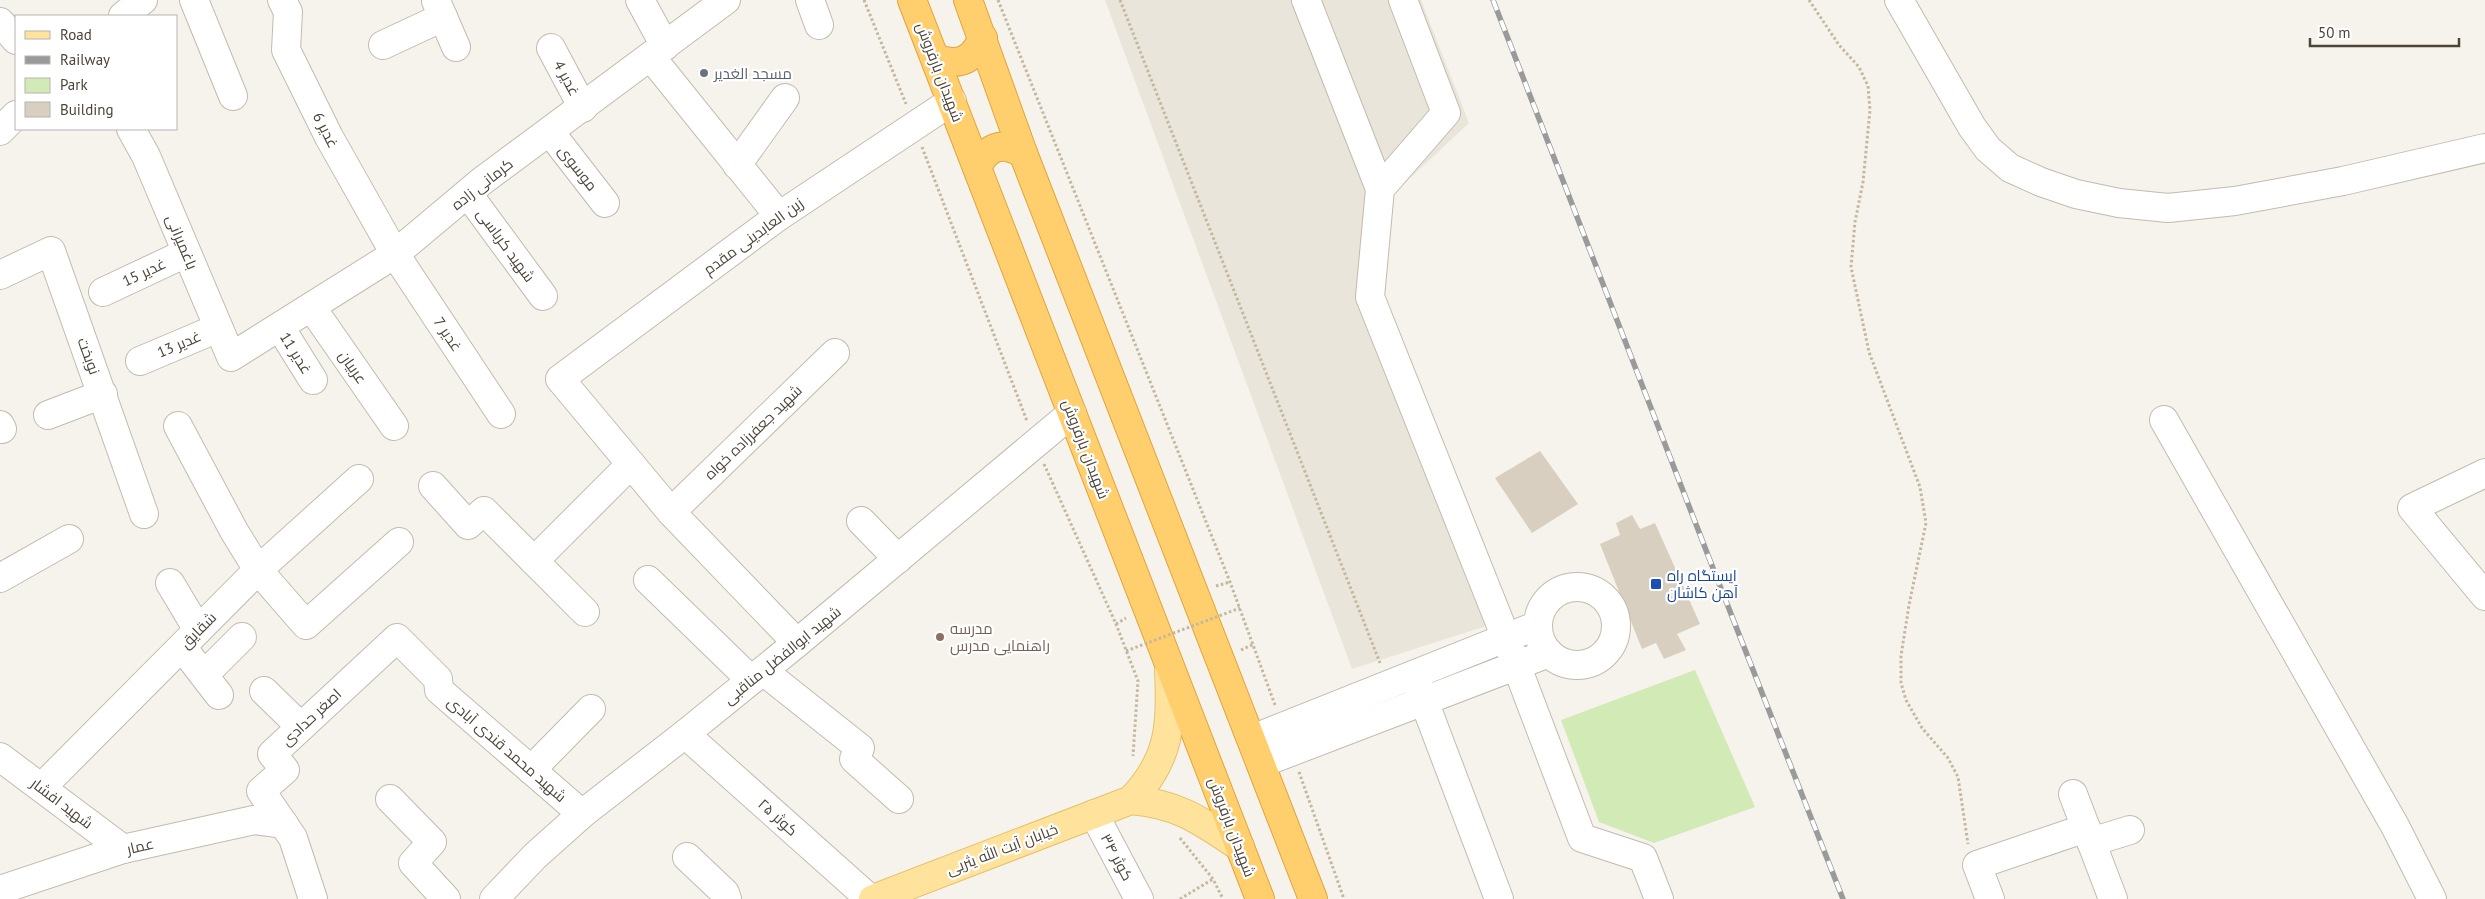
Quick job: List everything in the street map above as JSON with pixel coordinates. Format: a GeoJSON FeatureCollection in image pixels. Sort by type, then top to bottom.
{"type":"FeatureCollection","features":[{"type":"Feature","properties":{"kind":"highway","name":"شهیدان بارفروش"},"geometry":{"type":"LineString","coordinates":[[912,0],[1260,899]]}},
{"type":"Feature","properties":{"kind":"highway"},"geometry":{"type":"LineString","coordinates":[[968,0],[1023,153],[1313,899]]}},
{"type":"Feature","properties":{"kind":"highway"},"geometry":{"type":"LineString","coordinates":[[936,59],[950,63],[965,61],[977,52],[983,38]]}},
{"type":"Feature","properties":{"kind":"highway"},"geometry":{"type":"LineString","coordinates":[[977,167],[984,154],[996,147],[1011,146],[1023,153]]}},
{"type":"Feature","properties":{"kind":"main road"},"geometry":{"type":"LineString","coordinates":[[1131,800],[1148,782],[1158,763],[1168,736],[1171,708],[1169,663]]}},
{"type":"Feature","properties":{"kind":"main road"},"geometry":{"type":"LineString","coordinates":[[1131,800],[1157,802],[1174,807],[1194,817],[1240,847]]}},
{"type":"Feature","properties":{"kind":"main road","name":"خیابان آیت الله یثربی"},"geometry":{"type":"LineString","coordinates":[[872,899],[1131,800]]}},
{"type":"Feature","properties":{"kind":"street"},"geometry":{"type":"LineString","coordinates":[[194,0],[233,96]]}},
{"type":"Feature","properties":{"kind":"street","name":"غدیر 6"},"geometry":{"type":"LineString","coordinates":[[282,0],[288,12],[286,50],[329,137],[395,254]]}},
{"type":"Feature","properties":{"kind":"street"},"geometry":{"type":"LineString","coordinates":[[640,0],[658,52],[737,165],[779,216]]}},
{"type":"Feature","properties":{"kind":"street","name":"کرمانی زاده"},"geometry":{"type":"LineString","coordinates":[[231,357],[312,308],[395,254],[468,194],[726,0]]}},
{"type":"Feature","properties":{"kind":"street"},"geometry":{"type":"LineString","coordinates":[[1306,0],[1380,189],[1370,297],[1517,666],[1582,838],[1643,858],[1659,899]]}},
{"type":"Feature","properties":{"kind":"street"},"geometry":{"type":"LineString","coordinates":[[1380,189],[1446,113],[1403,0]]}},
{"type":"Feature","properties":{"kind":"street"},"geometry":{"type":"LineString","coordinates":[[1899,0],[1972,127],[1988,149],[2010,168],[2040,182],[2076,194],[2118,203],[2168,208],[2235,202],[2342,181],[2485,148]]}},
{"type":"Feature","properties":{"kind":"street"},"geometry":{"type":"LineString","coordinates":[[383,45],[439,8],[456,47]]}},
{"type":"Feature","properties":{"kind":"street"},"geometry":{"type":"LineString","coordinates":[[0,22],[15,39]]}},
{"type":"Feature","properties":{"kind":"street","name":"غدیر 4"},"geometry":{"type":"LineString","coordinates":[[551,48],[583,108]]}},
{"type":"Feature","properties":{"kind":"street"},"geometry":{"type":"LineString","coordinates":[[737,165],[785,98]]}},
{"type":"Feature","properties":{"kind":"street","name":"زین العابدینی مقدم"},"geometry":{"type":"LineString","coordinates":[[630,464],[560,379],[779,216],[952,101]]}},
{"type":"Feature","properties":{"kind":"street"},"geometry":{"type":"LineString","coordinates":[[0,131],[15,116]]}},
{"type":"Feature","properties":{"kind":"street","name":"باغمیرانی"},"geometry":{"type":"LineString","coordinates":[[132,130],[146,156],[231,357]]}},
{"type":"Feature","properties":{"kind":"street","name":"موسوی"},"geometry":{"type":"LineString","coordinates":[[550,132],[605,203]]}},
{"type":"Feature","properties":{"kind":"street","name":"شهید کرباسی"},"geometry":{"type":"LineString","coordinates":[[468,194],[543,296]]}},
{"type":"Feature","properties":{"kind":"street","name":"نوبخت"},"geometry":{"type":"LineString","coordinates":[[0,274],[51,251],[144,514]]}},
{"type":"Feature","properties":{"kind":"street","name":"غدیر 15"},"geometry":{"type":"LineString","coordinates":[[102,292],[186,253]]}},
{"type":"Feature","properties":{"kind":"street","name":"غدیر 7"},"geometry":{"type":"LineString","coordinates":[[395,254],[501,414]]}},
{"type":"Feature","properties":{"kind":"street","name":"عربیان"},"geometry":{"type":"LineString","coordinates":[[312,308],[394,426]]}},
{"type":"Feature","properties":{"kind":"street","name":"غدیر 11"},"geometry":{"type":"LineString","coordinates":[[280,327],[313,380]]}},
{"type":"Feature","properties":{"kind":"street","name":"غدیر 13"},"geometry":{"type":"LineString","coordinates":[[140,361],[169,357],[218,328]]}},
{"type":"Feature","properties":{"kind":"street","name":"شهید جعفرزاده خواه"},"geometry":{"type":"LineString","coordinates":[[671,512],[836,353]]}},
{"type":"Feature","properties":{"kind":"street"},"geometry":{"type":"LineString","coordinates":[[48,414],[102,394]]}},
{"type":"Feature","properties":{"kind":"street","name":"شهید ابوالفضل مناقبی"},"geometry":{"type":"LineString","coordinates":[[494,899],[535,856],[582,814],[757,676],[1072,413]]}},
{"type":"Feature","properties":{"kind":"street"},"geometry":{"type":"LineString","coordinates":[[2164,420],[2395,826],[2432,899]]}},
{"type":"Feature","properties":{"kind":"street"},"geometry":{"type":"LineString","coordinates":[[0,425],[2,428],[0,429]]}},
{"type":"Feature","properties":{"kind":"street"},"geometry":{"type":"LineString","coordinates":[[178,426],[234,531],[258,570],[306,625],[400,542]]}},
{"type":"Feature","properties":{"kind":"street"},"geometry":{"type":"LineString","coordinates":[[534,561],[630,464],[671,512],[797,643]]}},
{"type":"Feature","properties":{"kind":"street"},"geometry":{"type":"LineString","coordinates":[[2485,472],[2412,508],[2485,596]]}},
{"type":"Feature","properties":{"kind":"street","name":"شقایق"},"geometry":{"type":"LineString","coordinates":[[42,787],[258,570],[359,479]]}},
{"type":"Feature","properties":{"kind":"street"},"geometry":{"type":"LineString","coordinates":[[433,486],[468,524],[484,511],[585,612]]}},
{"type":"Feature","properties":{"kind":"street"},"geometry":{"type":"LineString","coordinates":[[861,521],[898,559]]}},
{"type":"Feature","properties":{"kind":"street"},"geometry":{"type":"LineString","coordinates":[[0,578],[69,539]]}},
{"type":"Feature","properties":{"kind":"street"},"geometry":{"type":"LineString","coordinates":[[648,580],[757,676],[860,748],[854,759],[899,798]]}},
{"type":"Feature","properties":{"kind":"street"},"geometry":{"type":"LineString","coordinates":[[170,583],[190,639],[212,684],[242,637]]}},
{"type":"Feature","properties":{"kind":"street"},"geometry":{"type":"LineString","coordinates":[[1580,587],[1593,590],[1604,598],[1612,608],[1616,620],[1616,632],[1612,644],[1595,661],[1571,664],[1559,661],[1549,653],[1542,642],[1538,625],[1539,616],[1545,604],[1554,594],[1567,588],[1580,587]]}},
{"type":"Feature","properties":{"kind":"street"},"geometry":{"type":"LineString","coordinates":[[1257,751],[1388,685],[1538,625]]}},
{"type":"Feature","properties":{"kind":"street","name":"اصغر حدادی"},"geometry":{"type":"LineString","coordinates":[[284,824],[261,791],[285,770],[272,754],[397,638]]}},
{"type":"Feature","properties":{"kind":"street","name":"شهید محمد قندی آبادی"},"geometry":{"type":"LineString","coordinates":[[397,638],[438,679],[439,690],[582,814]]}},
{"type":"Feature","properties":{"kind":"street"},"geometry":{"type":"LineString","coordinates":[[1257,751],[1424,701],[1549,653]]}},
{"type":"Feature","properties":{"kind":"street"},"geometry":{"type":"LineString","coordinates":[[1414,674],[1499,899]]}},
{"type":"Feature","properties":{"kind":"street"},"geometry":{"type":"LineString","coordinates":[[264,691],[301,726]]}},
{"type":"Feature","properties":{"kind":"street"},"geometry":{"type":"LineString","coordinates":[[531,770],[591,709]]}},
{"type":"Feature","properties":{"kind":"street","name":"کوثر ۲۵"},"geometry":{"type":"LineString","coordinates":[[685,734],[872,899]]}},
{"type":"Feature","properties":{"kind":"street","name":"شهید افشار"},"geometry":{"type":"LineString","coordinates":[[0,757],[123,849]]}},
{"type":"Feature","properties":{"kind":"street"},"geometry":{"type":"LineString","coordinates":[[2073,794],[2113,899]]}},
{"type":"Feature","properties":{"kind":"street"},"geometry":{"type":"LineString","coordinates":[[390,799],[432,842],[413,863],[446,899]]}},
{"type":"Feature","properties":{"kind":"street","name":"کوثر ۳۴"},"geometry":{"type":"LineString","coordinates":[[1094,814],[1139,899]]}},
{"type":"Feature","properties":{"kind":"street","name":"عمار"},"geometry":{"type":"LineString","coordinates":[[0,890],[64,871],[123,849],[254,820],[284,824]]}},
{"type":"Feature","properties":{"kind":"street"},"geometry":{"type":"LineString","coordinates":[[284,824],[293,838],[313,899]]}},
{"type":"Feature","properties":{"kind":"street"},"geometry":{"type":"LineString","coordinates":[[1990,899],[1977,865],[2088,835],[2130,830]]}},
{"type":"Feature","properties":{"kind":"street"},"geometry":{"type":"LineString","coordinates":[[687,858],[725,893],[727,899]]}},
{"type":"Feature","properties":{"kind":"path"},"geometry":{"type":"LineString","coordinates":[[864,0],[1035,444],[1138,681],[1133,760]]}},
{"type":"Feature","properties":{"kind":"path"},"geometry":{"type":"LineString","coordinates":[[998,0],[1254,644]]}},
{"type":"Feature","properties":{"kind":"path"},"geometry":{"type":"LineString","coordinates":[[1120,0],[1388,685]]}},
{"type":"Feature","properties":{"kind":"path"},"geometry":{"type":"LineString","coordinates":[[1809,0],[1839,45],[1858,67],[1868,86],[1870,110],[1863,182],[1855,222],[1851,267],[1869,352],[1920,487],[1926,523],[1901,656],[1901,683],[1906,700],[1922,728],[1948,758],[1958,776],[1966,839],[1977,865]]}},
{"type":"Feature","properties":{"kind":"path"},"geometry":{"type":"LineString","coordinates":[[1126,651],[1240,608]]}},
{"type":"Feature","properties":{"kind":"path"},"geometry":{"type":"LineString","coordinates":[[1175,835],[1182,840],[1213,879],[1223,899]]}},
{"type":"Feature","properties":{"kind":"path"},"geometry":{"type":"LineString","coordinates":[[1180,899],[1213,879]]}},
{"type":"Feature","properties":{"kind":"shaded area"},"geometry":{"type":"Polygon","coordinates":[[[1105,0],[1421,0],[1469,123],[1392,195],[1382,289],[1502,621],[1352,669],[1105,0]]]}},
{"type":"Feature","properties":{"kind":"green space"},"geometry":{"type":"Polygon","coordinates":[[[1695,670],[1755,807],[1654,843],[1599,822],[1561,720],[1695,670]]]}},
{"type":"Feature","properties":{"kind":"building"},"geometry":{"type":"Polygon","coordinates":[[[1540,451],[1578,504],[1532,533],[1495,478],[1540,451]]]}},
{"type":"Feature","properties":{"kind":"building"},"geometry":{"type":"Polygon","coordinates":[[[1632,515],[1640,529],[1655,523],[1700,624],[1677,634],[1686,650],[1664,659],[1656,643],[1642,649],[1600,544],[1620,535],[1616,523],[1632,515]]]}},
{"type":"Feature","properties":{"kind":"railway"},"geometry":{"type":"LineString","coordinates":[[1493,0],[1843,899]]}},
{"type":"Feature","properties":{"kind":"place","name":"مسجد الغدیر"},"geometry":{"type":"Point","coordinates":[704,73]}},
{"type":"Feature","properties":{"kind":"place","name":"ایستگاه راه آهن کاشان"},"geometry":{"type":"Point","coordinates":[1656,584]}},
{"type":"Feature","properties":{"kind":"place","name":"مدرسه راهنمایی مدرس"},"geometry":{"type":"Point","coordinates":[940,637]}}]}
